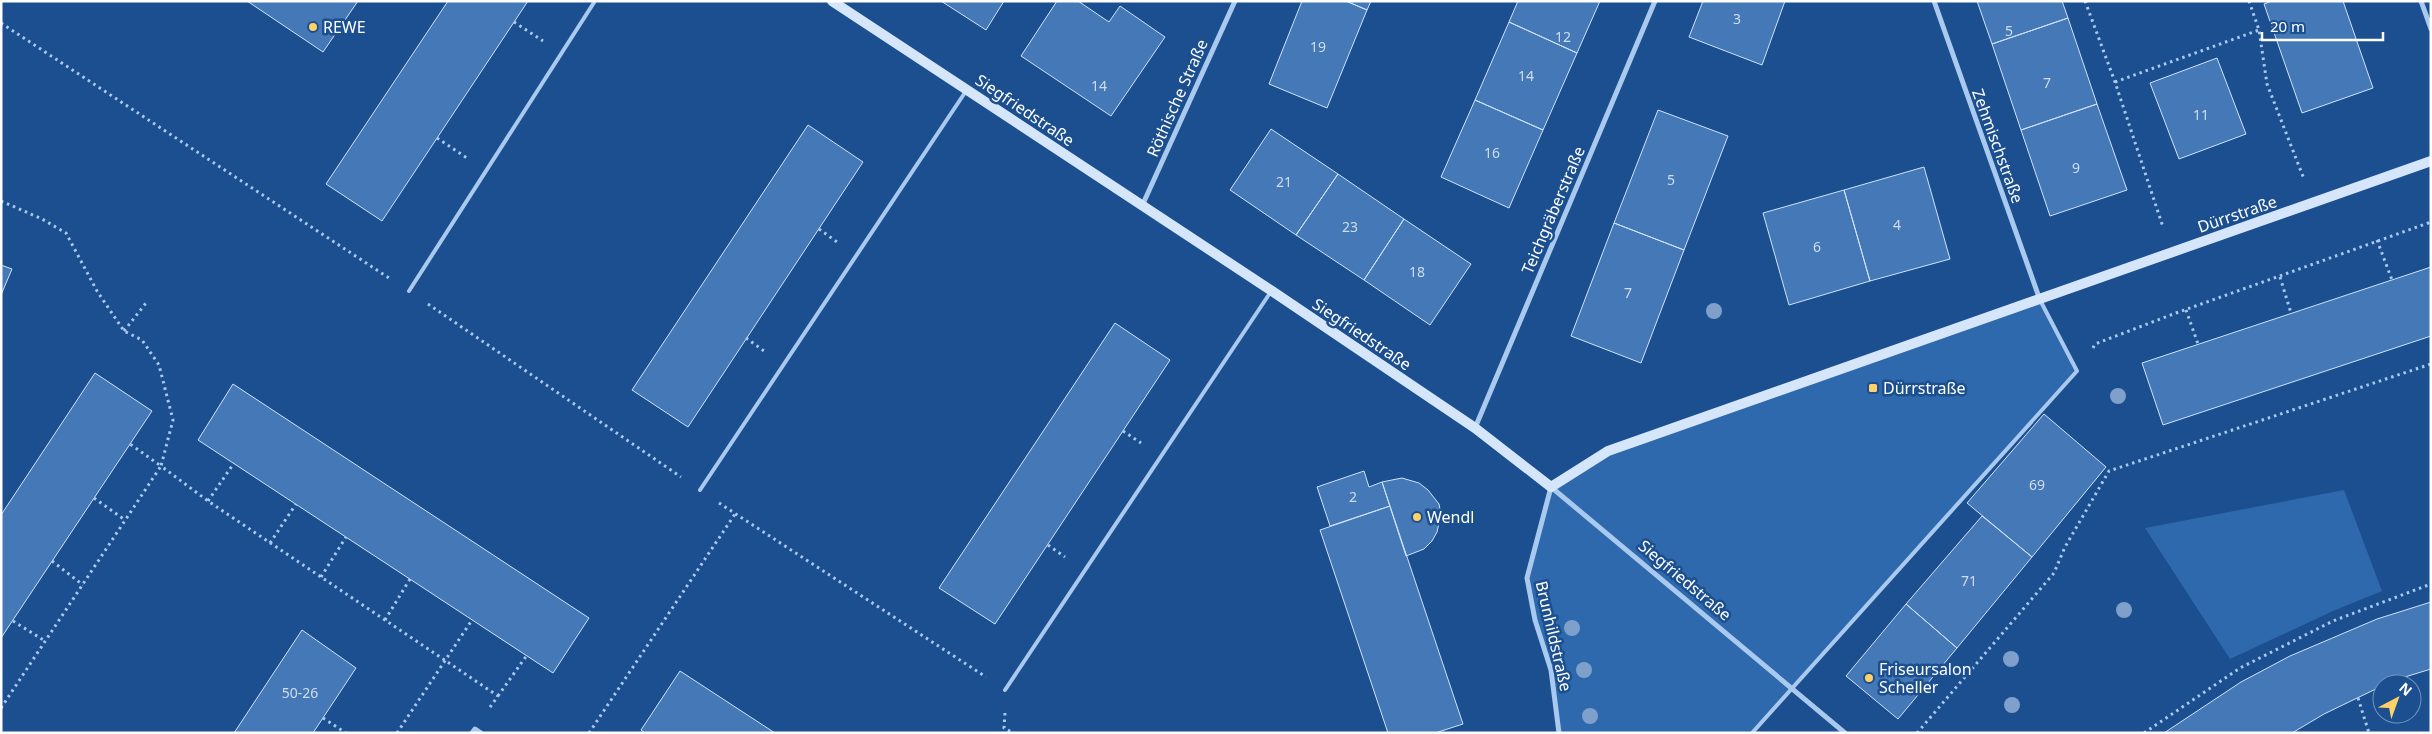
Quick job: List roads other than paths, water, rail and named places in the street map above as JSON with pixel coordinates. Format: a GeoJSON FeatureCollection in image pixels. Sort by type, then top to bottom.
{"type":"FeatureCollection","features":[{"type":"Feature","properties":{"kind":"main road","name":"Siegfriedstraße"},"geometry":{"type":"LineString","coordinates":[[837,3],[1475,428],[1551,487]]}},
{"type":"Feature","properties":{"kind":"main road","name":"Dürrstraße"},"geometry":{"type":"LineString","coordinates":[[1551,487],[1608,450],[2040,300],[2431,161]]}},
{"type":"Feature","properties":{"kind":"street","name":"Röthische Straße"},"geometry":{"type":"LineString","coordinates":[[1142,206],[1235,1]]}},
{"type":"Feature","properties":{"kind":"street","name":"Teichgräberstraße"},"geometry":{"type":"LineString","coordinates":[[1475,428],[1655,1]]}},
{"type":"Feature","properties":{"kind":"street","name":"Zehmischstraße"},"geometry":{"type":"LineString","coordinates":[[1934,1],[2040,300]]}},
{"type":"Feature","properties":{"kind":"street"},"geometry":{"type":"LineString","coordinates":[[2421,1],[2431,29]]}},
{"type":"Feature","properties":{"kind":"street","name":"Siegfriedstraße"},"geometry":{"type":"LineString","coordinates":[[1551,487],[1845,733]]}},
{"type":"Feature","properties":{"kind":"street","name":"Brunhildstraße"},"geometry":{"type":"LineString","coordinates":[[1551,487],[1527,578],[1535,620],[1551,670],[1559,733]]}},
{"type":"Feature","properties":{"kind":"street"},"geometry":{"type":"LineString","coordinates":[[474,731],[481,733]]}},
{"type":"Feature","properties":{"kind":"lane"},"geometry":{"type":"LineString","coordinates":[[409,291],[595,1]]}},
{"type":"Feature","properties":{"kind":"lane"},"geometry":{"type":"LineString","coordinates":[[700,490],[968,89]]}},
{"type":"Feature","properties":{"kind":"lane"},"geometry":{"type":"LineString","coordinates":[[1005,690],[1272,291]]}},
{"type":"Feature","properties":{"kind":"lane"},"geometry":{"type":"LineString","coordinates":[[1752,733],[1791,687],[2077,371],[2040,300]]}},
{"type":"Feature","properties":{"kind":"place","name":"REWE"},"geometry":{"type":"Point","coordinates":[313,27]}},
{"type":"Feature","properties":{"kind":"place","name":"Dürrstraße"},"geometry":{"type":"Point","coordinates":[1873,388]}},
{"type":"Feature","properties":{"kind":"place","name":"Wendl"},"geometry":{"type":"Point","coordinates":[1417,517]}},
{"type":"Feature","properties":{"kind":"place","name":"Friseursalon Scheller"},"geometry":{"type":"Point","coordinates":[1869,678]}}]}
